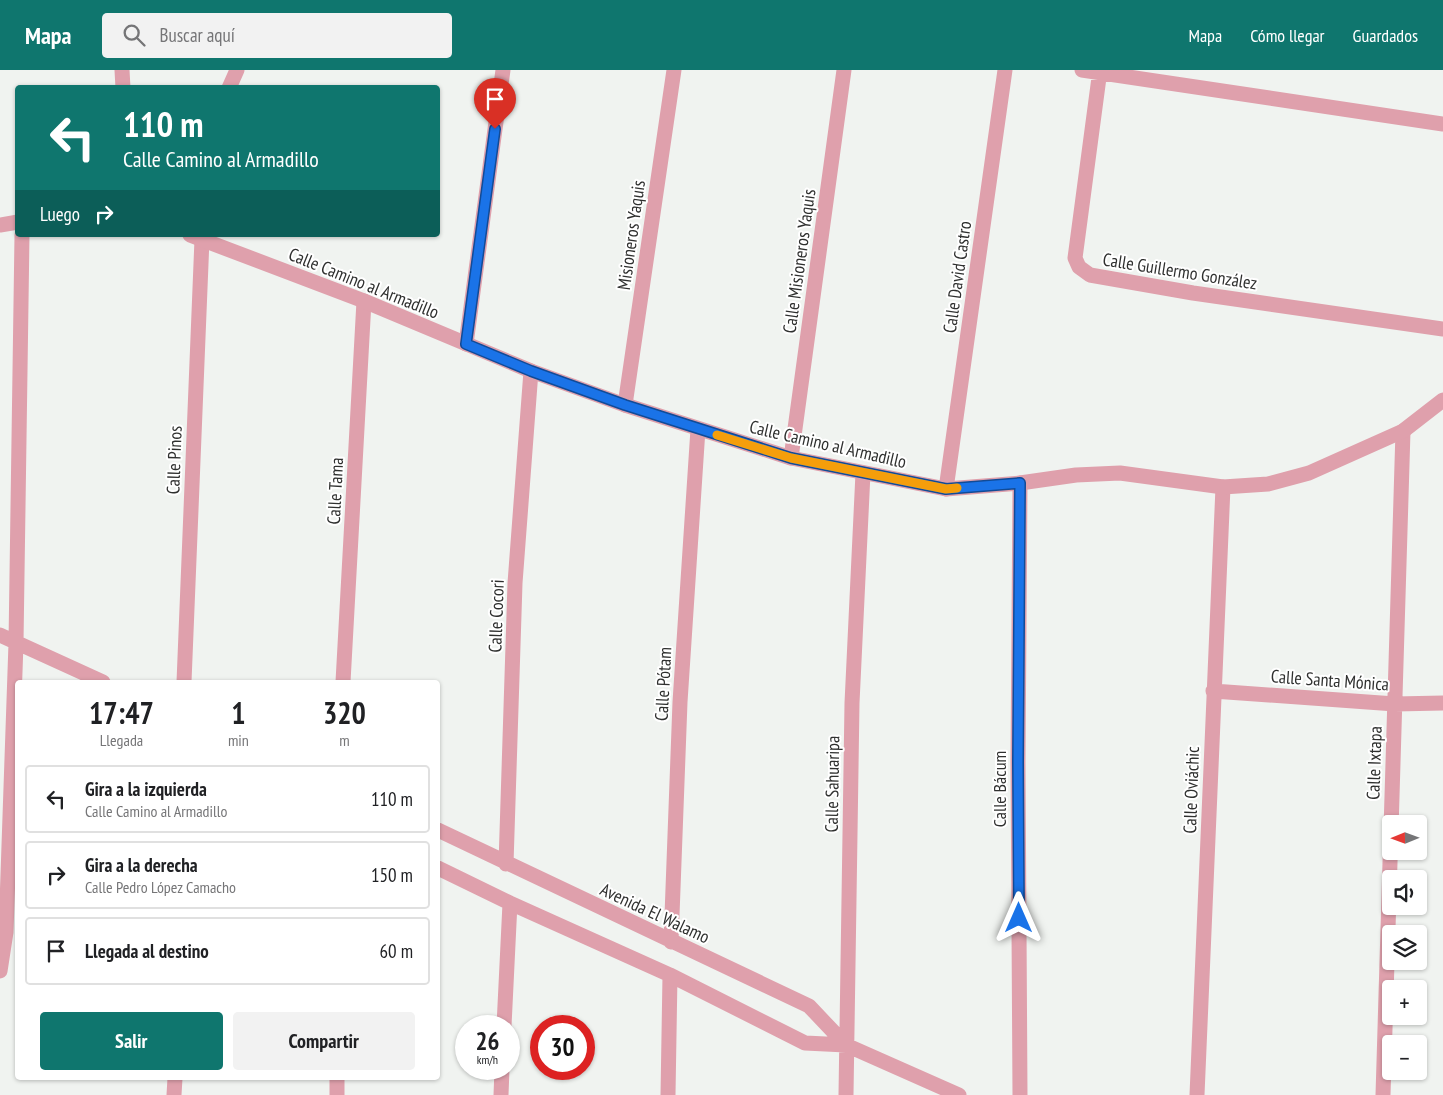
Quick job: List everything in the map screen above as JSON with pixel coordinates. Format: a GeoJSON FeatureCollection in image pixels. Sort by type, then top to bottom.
{"type":"FeatureCollection","features":[{"type":"Feature","properties":{"kind":"street"},"geometry":{"type":"LineString","coordinates":[[122,70],[123,85]]}},
{"type":"Feature","properties":{"kind":"street"},"geometry":{"type":"LineString","coordinates":[[230,85],[238,70]]}},
{"type":"Feature","properties":{"kind":"street"},"geometry":{"type":"LineString","coordinates":[[466,344],[503,70]]}},
{"type":"Feature","properties":{"kind":"street","name":"Misioneros Yaquis"},"geometry":{"type":"LineString","coordinates":[[625,405],[674,70]]}},
{"type":"Feature","properties":{"kind":"street","name":"Calle Misioneros Yaquis"},"geometry":{"type":"LineString","coordinates":[[791,458],[844,70]]}},
{"type":"Feature","properties":{"kind":"street","name":"Calle David Castro"},"geometry":{"type":"LineString","coordinates":[[946,489],[1005,70]]}},
{"type":"Feature","properties":{"kind":"street"},"geometry":{"type":"LineString","coordinates":[[1082,70],[1100,71],[1443,124]]}},
{"type":"Feature","properties":{"kind":"street","name":"Calle Guillermo González"},"geometry":{"type":"LineString","coordinates":[[1100,71],[1075,258],[1079,267],[1090,275],[1193,293],[1443,329]]}},
{"type":"Feature","properties":{"kind":"street"},"geometry":{"type":"LineString","coordinates":[[0,225],[15,222]]}},
{"type":"Feature","properties":{"kind":"street"},"geometry":{"type":"LineString","coordinates":[[0,971],[8,932],[16,643],[22,237]]}},
{"type":"Feature","properties":{"kind":"street","name":"Calle Camino al Armadillo"},"geometry":{"type":"LineString","coordinates":[[196,237],[364,301],[531,371],[625,405],[791,458],[946,489],[1020,483],[1076,475],[1120,473],[1223,487],[1268,484],[1309,473],[1403,431],[1443,400]]}},
{"type":"Feature","properties":{"kind":"street","name":"Calle Pinos"},"geometry":{"type":"LineString","coordinates":[[184,680],[196,237]]}},
{"type":"Feature","properties":{"kind":"street","name":"Calle Tama"},"geometry":{"type":"LineString","coordinates":[[343,680],[364,301]]}},
{"type":"Feature","properties":{"kind":"street","name":"Calle Cocori"},"geometry":{"type":"LineString","coordinates":[[506,864],[515,583],[531,371]]}},
{"type":"Feature","properties":{"kind":"street","name":"Calle Pótam"},"geometry":{"type":"LineString","coordinates":[[672,942],[680,702],[698,429]]}},
{"type":"Feature","properties":{"kind":"street","name":"Calle Ixtapa"},"geometry":{"type":"LineString","coordinates":[[1383,1095],[1403,431]]}},
{"type":"Feature","properties":{"kind":"street","name":"Calle Sahuaripa"},"geometry":{"type":"LineString","coordinates":[[846,1095],[852,703],[863,473]]}},
{"type":"Feature","properties":{"kind":"street","name":"Calle Bácum"},"geometry":{"type":"LineString","coordinates":[[1020,483],[1018,762],[1020,1095]]}},
{"type":"Feature","properties":{"kind":"street","name":"Calle Oviáchic"},"geometry":{"type":"LineString","coordinates":[[1197,1095],[1223,487]]}},
{"type":"Feature","properties":{"kind":"street"},"geometry":{"type":"LineString","coordinates":[[0,635],[99,680]]}},
{"type":"Feature","properties":{"kind":"street","name":"Calle Santa Mónica"},"geometry":{"type":"LineString","coordinates":[[1214,691],[1394,704],[1443,703]]}},
{"type":"Feature","properties":{"kind":"street","name":"Avenida El Walamo"},"geometry":{"type":"LineString","coordinates":[[440,831],[506,864],[809,1006],[846,1045]]}},
{"type":"Feature","properties":{"kind":"street","name":"Avenida El Walamo"},"geometry":{"type":"LineString","coordinates":[[440,869],[510,903],[670,975],[805,1043],[846,1045],[959,1095]]}},
{"type":"Feature","properties":{"kind":"street"},"geometry":{"type":"LineString","coordinates":[[505,1015],[510,903]]}},
{"type":"Feature","properties":{"kind":"street"},"geometry":{"type":"LineString","coordinates":[[668,1095],[670,975]]}},
{"type":"Feature","properties":{"kind":"street"},"geometry":{"type":"LineString","coordinates":[[174,1095],[175,1080]]}},
{"type":"Feature","properties":{"kind":"street"},"geometry":{"type":"LineString","coordinates":[[336,1095],[337,1080]]}},
{"type":"Feature","properties":{"kind":"street"},"geometry":{"type":"LineString","coordinates":[[501,1095],[502,1080]]}},
{"type":"Feature","properties":{"kind":"slow traffic"},"geometry":{"type":"LineString","coordinates":[[717,435],[791,458],[946,489],[957,488]]}},
{"type":"Feature","properties":{"kind":"route"},"geometry":{"type":"LineString","coordinates":[[495,129],[466,344],[531,371],[625,405],[726,439],[791,458],[946,489],[1020,483],[1019,918]]}}]}
